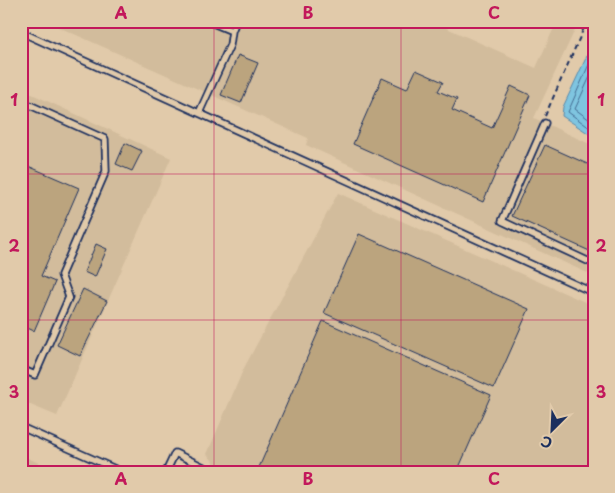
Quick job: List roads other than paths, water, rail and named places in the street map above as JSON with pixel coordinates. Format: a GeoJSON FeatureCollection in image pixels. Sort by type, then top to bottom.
{"type":"FeatureCollection","features":[{"type":"Feature","properties":{"kind":"lane"},"geometry":{"type":"LineString","coordinates":[[208,21],[232,31]]}},
{"type":"Feature","properties":{"kind":"lane"},"geometry":{"type":"LineString","coordinates":[[199,113],[230,45],[236,21]]}},
{"type":"Feature","properties":{"kind":"lane"},"geometry":{"type":"LineString","coordinates":[[21,32],[594,293]]}},
{"type":"Feature","properties":{"kind":"lane"},"geometry":{"type":"LineString","coordinates":[[21,101],[105,139],[106,171],[61,275],[69,297],[35,375],[21,369]]}},
{"type":"Feature","properties":{"kind":"lane"},"geometry":{"type":"LineString","coordinates":[[545,123],[502,222],[594,264]]}},
{"type":"Feature","properties":{"kind":"lane"},"geometry":{"type":"LineString","coordinates":[[21,428],[122,472]]}},
{"type":"Feature","properties":{"kind":"lane"},"geometry":{"type":"LineString","coordinates":[[166,472],[175,453],[214,472]]}},
{"type":"Feature","properties":{"kind":"water"},"geometry":{"type":"Polygon","coordinates":[[[594,41],[594,137],[562,116],[563,107],[594,41]]]}}]}
